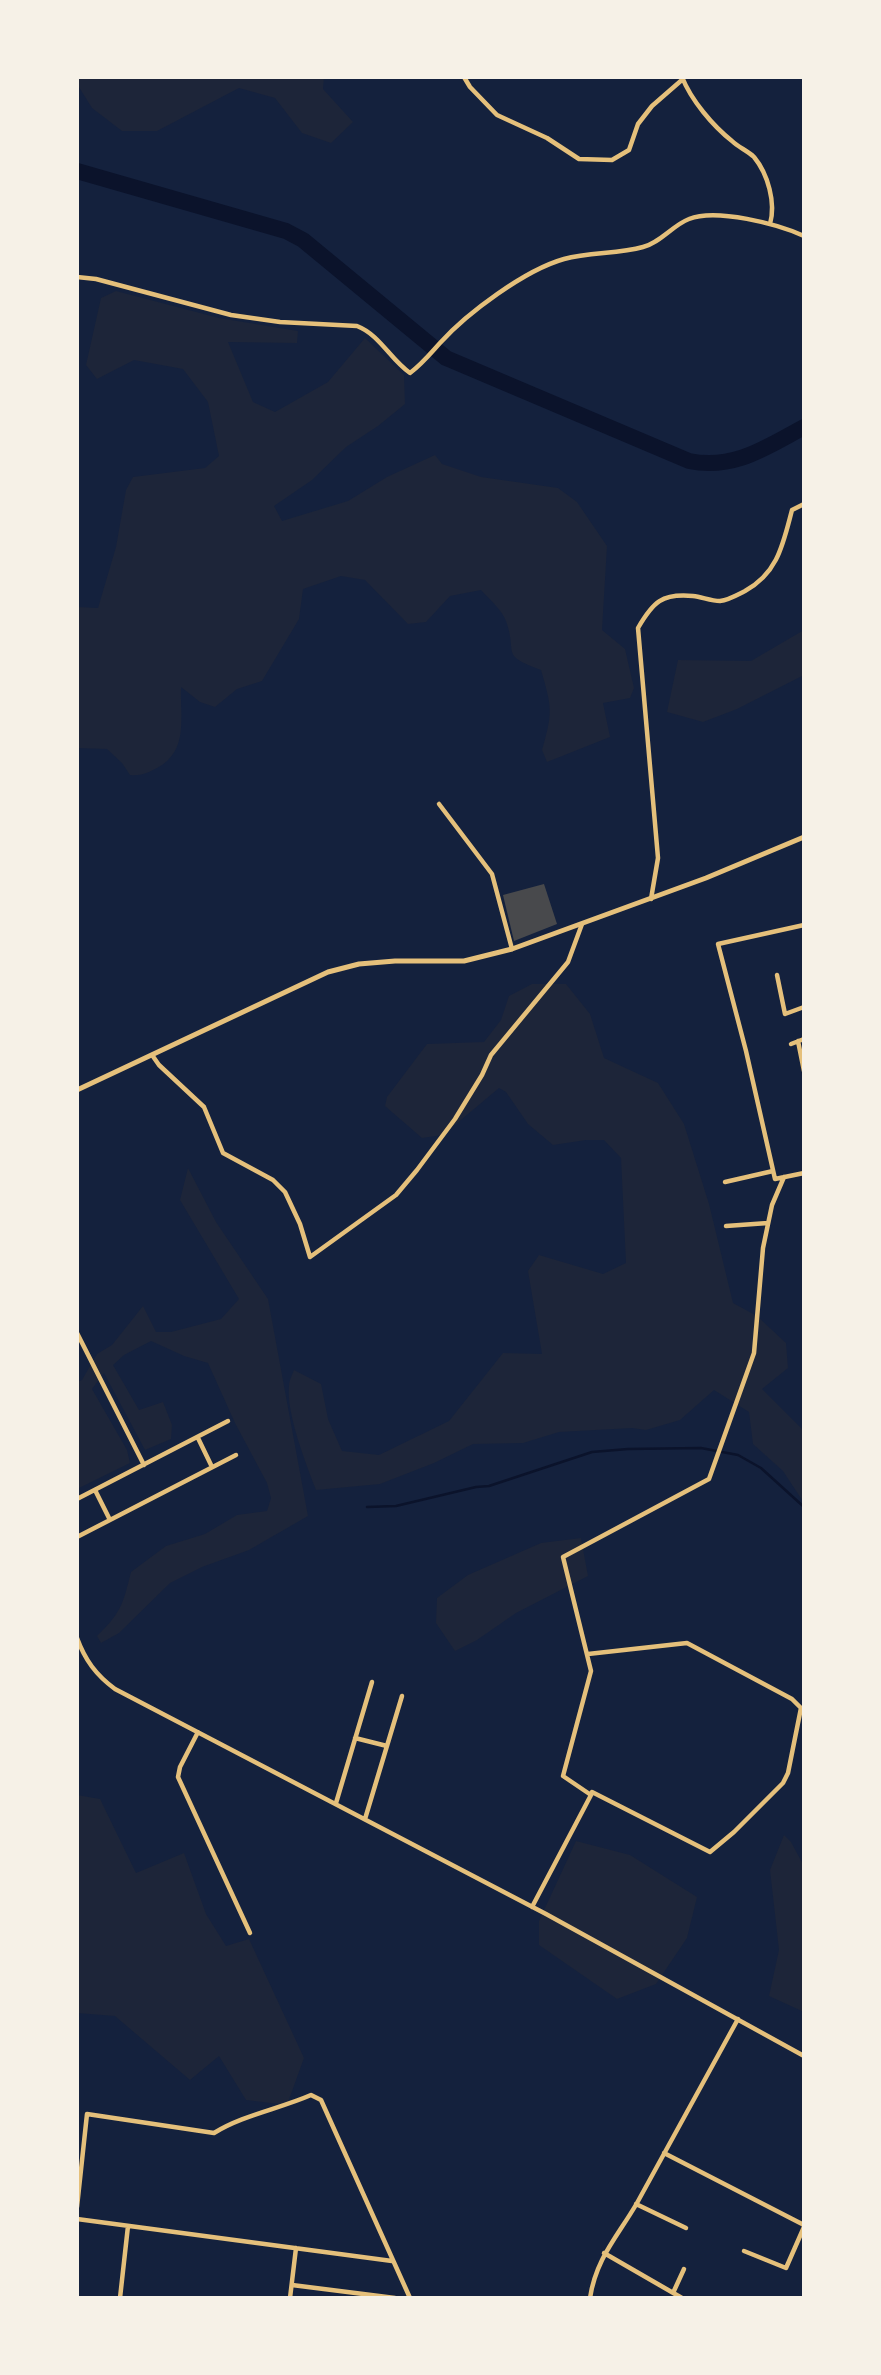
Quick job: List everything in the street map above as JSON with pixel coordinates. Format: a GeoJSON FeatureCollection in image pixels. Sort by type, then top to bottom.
{"type":"FeatureCollection","features":[{"type":"Feature","properties":{"kind":"street"},"geometry":{"type":"LineString","coordinates":[[464,77],[497,115],[547,138],[579,159],[612,160],[629,150],[638,124],[652,106],[682,78],[714,124],[731,141],[753,156],[768,183],[773,214],[770,224]]}},
{"type":"Feature","properties":{"kind":"street"},"geometry":{"type":"LineString","coordinates":[[77,276],[230,315],[280,322],[358,326],[369,331],[400,366],[410,373],[425,362],[468,316],[493,297],[562,259],[645,247],[690,218],[720,215],[770,224],[804,236]]}},
{"type":"Feature","properties":{"kind":"street"},"geometry":{"type":"LineString","coordinates":[[651,899],[658,858],[638,628],[650,608],[666,597],[694,596],[727,600],[760,583],[782,550],[792,510],[804,504]]}},
{"type":"Feature","properties":{"kind":"street"},"geometry":{"type":"LineString","coordinates":[[439,804],[492,874],[512,949]]}},
{"type":"Feature","properties":{"kind":"street"},"geometry":{"type":"LineString","coordinates":[[77,1090],[312,979],[343,968],[395,961],[464,961],[512,949],[651,899],[804,837]]}},
{"type":"Feature","properties":{"kind":"street"},"geometry":{"type":"LineString","coordinates":[[152,1055],[159,1065],[204,1107],[223,1153],[274,1180],[285,1192],[300,1224],[310,1257],[396,1195],[417,1170],[455,1119],[491,1055],[568,962],[582,924]]}},
{"type":"Feature","properties":{"kind":"street"},"geometry":{"type":"LineString","coordinates":[[804,925],[718,944],[775,1179],[804,1173]]}},
{"type":"Feature","properties":{"kind":"street"},"geometry":{"type":"LineString","coordinates":[[777,975],[785,1014],[804,1007]]}},
{"type":"Feature","properties":{"kind":"street"},"geometry":{"type":"LineString","coordinates":[[791,1044],[801,1040],[804,1071]]}},
{"type":"Feature","properties":{"kind":"street"},"geometry":{"type":"LineString","coordinates":[[725,1182],[773,1171]]}},
{"type":"Feature","properties":{"kind":"street"},"geometry":{"type":"LineString","coordinates":[[591,1795],[563,1776],[591,1671],[563,1557],[709,1479],[754,1353],[758,1293],[768,1223],[772,1205],[784,1177]]}},
{"type":"Feature","properties":{"kind":"street"},"geometry":{"type":"LineString","coordinates":[[726,1226],[768,1223]]}},
{"type":"Feature","properties":{"kind":"street"},"geometry":{"type":"LineString","coordinates":[[77,1333],[144,1465]]}},
{"type":"Feature","properties":{"kind":"street"},"geometry":{"type":"LineString","coordinates":[[77,1499],[228,1421]]}},
{"type":"Feature","properties":{"kind":"street"},"geometry":{"type":"LineString","coordinates":[[198,1438],[212,1467]]}},
{"type":"Feature","properties":{"kind":"street"},"geometry":{"type":"LineString","coordinates":[[77,1537],[236,1455]]}},
{"type":"Feature","properties":{"kind":"street"},"geometry":{"type":"LineString","coordinates":[[95,1490],[110,1520]]}},
{"type":"Feature","properties":{"kind":"street"},"geometry":{"type":"LineString","coordinates":[[77,1638],[86,1659],[101,1678],[115,1689],[532,1907],[804,2056]]}},
{"type":"Feature","properties":{"kind":"street"},"geometry":{"type":"LineString","coordinates":[[532,1907],[592,1792],[710,1852],[783,1783],[788,1773],[801,1707],[792,1699],[687,1643],[588,1654]]}},
{"type":"Feature","properties":{"kind":"street"},"geometry":{"type":"LineString","coordinates":[[336,1803],[372,1682]]}},
{"type":"Feature","properties":{"kind":"street"},"geometry":{"type":"LineString","coordinates":[[365,1819],[402,1696]]}},
{"type":"Feature","properties":{"kind":"street"},"geometry":{"type":"LineString","coordinates":[[198,1732],[180,1767],[178,1777],[250,1933]]}},
{"type":"Feature","properties":{"kind":"street"},"geometry":{"type":"LineString","coordinates":[[355,1738],[387,1746]]}},
{"type":"Feature","properties":{"kind":"street"},"geometry":{"type":"LineString","coordinates":[[590,2298],[593,2281],[604,2253],[636,2204],[738,2019]]}},
{"type":"Feature","properties":{"kind":"street"},"geometry":{"type":"LineString","coordinates":[[77,2207],[88,2114],[214,2133],[228,2124],[311,2095],[321,2100],[410,2298]]}},
{"type":"Feature","properties":{"kind":"street"},"geometry":{"type":"LineString","coordinates":[[664,2153],[804,2226],[786,2268],[744,2251]]}},
{"type":"Feature","properties":{"kind":"street"},"geometry":{"type":"LineString","coordinates":[[636,2204],[686,2228]]}},
{"type":"Feature","properties":{"kind":"street"},"geometry":{"type":"LineString","coordinates":[[77,2219],[392,2261]]}},
{"type":"Feature","properties":{"kind":"street"},"geometry":{"type":"LineString","coordinates":[[120,2298],[128,2226]]}},
{"type":"Feature","properties":{"kind":"street"},"geometry":{"type":"LineString","coordinates":[[290,2298],[296,2248]]}},
{"type":"Feature","properties":{"kind":"street"},"geometry":{"type":"LineString","coordinates":[[604,2253],[682,2298]]}},
{"type":"Feature","properties":{"kind":"street"},"geometry":{"type":"LineString","coordinates":[[673,2292],[684,2269]]}},
{"type":"Feature","properties":{"kind":"street"},"geometry":{"type":"LineString","coordinates":[[292,2285],[395,2298]]}},
{"type":"Feature","properties":{"kind":"shaded area"},"geometry":{"type":"Polygon","coordinates":[[[77,77],[324,77],[323,89],[353,122],[331,143],[302,133],[275,98],[239,88],[157,131],[122,131],[92,108],[77,84],[77,77]]]}},
{"type":"Feature","properties":{"kind":"shaded area"},"geometry":{"type":"Polygon","coordinates":[[[116,291],[219,318],[298,331],[297,343],[228,342],[253,402],[275,412],[328,382],[365,338],[404,375],[405,404],[346,447],[312,480],[274,506],[282,521],[348,501],[387,477],[435,455],[442,464],[481,477],[558,488],[577,502],[607,546],[602,630],[625,649],[634,688],[630,698],[603,703],[610,737],[547,762],[542,750],[550,710],[541,670],[520,660],[512,652],[504,617],[481,590],[450,596],[426,622],[408,624],[365,580],[341,576],[303,589],[299,619],[262,681],[237,689],[215,707],[200,702],[181,687],[181,733],[174,753],[157,768],[144,774],[130,775],[107,749],[77,748],[77,607],[98,608],[116,547],[126,490],[133,477],[205,468],[219,456],[208,402],[183,369],[134,360],[97,379],[86,365],[101,298],[116,291]]]}},
{"type":"Feature","properties":{"kind":"shaded area"},"geometry":{"type":"Polygon","coordinates":[[[804,630],[804,675],[737,709],[703,722],[667,712],[678,660],[751,661],[804,630]]]}},
{"type":"Feature","properties":{"kind":"shaded area"},"geometry":{"type":"Polygon","coordinates":[[[532,984],[566,984],[590,1014],[604,1058],[658,1083],[684,1124],[709,1204],[733,1303],[757,1316],[786,1343],[788,1368],[762,1389],[804,1431],[804,1503],[783,1471],[753,1444],[749,1412],[714,1390],[680,1420],[646,1430],[632,1428],[559,1432],[523,1443],[473,1444],[380,1484],[316,1490],[291,1410],[289,1384],[294,1370],[321,1384],[328,1419],[342,1451],[379,1455],[449,1421],[503,1353],[542,1354],[528,1271],[539,1255],[603,1274],[626,1263],[621,1158],[604,1140],[553,1145],[528,1124],[506,1092],[499,1088],[443,1135],[422,1138],[385,1106],[387,1097],[427,1044],[484,1042],[501,1020],[509,996],[532,984]]]}},
{"type":"Feature","properties":{"kind":"shaded area"},"geometry":{"type":"Polygon","coordinates":[[[188,1168],[216,1222],[268,1299],[308,1516],[249,1550],[202,1567],[170,1583],[119,1633],[101,1643],[97,1636],[120,1607],[131,1572],[166,1546],[205,1534],[237,1515],[267,1511],[271,1498],[267,1483],[235,1423],[208,1363],[184,1356],[151,1341],[124,1355],[113,1365],[139,1410],[163,1402],[172,1425],[171,1439],[145,1450],[104,1373],[92,1389],[127,1450],[130,1463],[77,1489],[77,1382],[82,1380],[97,1354],[112,1345],[143,1306],[156,1332],[171,1332],[221,1319],[239,1299],[180,1200],[188,1168]]]}},
{"type":"Feature","properties":{"kind":"shaded area"},"geometry":{"type":"Polygon","coordinates":[[[581,1538],[588,1576],[516,1613],[477,1640],[455,1651],[436,1623],[437,1598],[468,1575],[541,1543],[581,1538]]]}},
{"type":"Feature","properties":{"kind":"shaded area"},"geometry":{"type":"Polygon","coordinates":[[[77,1795],[100,1799],[136,1873],[184,1853],[206,1914],[226,1946],[249,1939],[304,2058],[287,2105],[246,2100],[219,2056],[190,2080],[115,2016],[77,2013],[77,1795]]]}},
{"type":"Feature","properties":{"kind":"shaded area"},"geometry":{"type":"Polygon","coordinates":[[[784,1835],[804,1866],[804,2012],[769,1996],[779,1950],[770,1870],[784,1835]]]}},
{"type":"Feature","properties":{"kind":"shaded area"},"geometry":{"type":"Polygon","coordinates":[[[576,1841],[630,1855],[697,1897],[687,1938],[656,1984],[617,1999],[539,1945],[539,1921],[576,1841]]]}},
{"type":"Feature","properties":{"kind":"building"},"geometry":{"type":"Polygon","coordinates":[[[544,884],[557,924],[514,941],[503,895],[544,884]]]}},
{"type":"Feature","properties":{"kind":"waterway"},"geometry":{"type":"LineString","coordinates":[[77,171],[286,231],[303,240],[446,358],[689,461],[705,463],[735,460],[804,427]]}},
{"type":"Feature","properties":{"kind":"waterway"},"geometry":{"type":"LineString","coordinates":[[367,1507],[396,1506],[489,1486],[592,1452],[701,1448],[738,1455],[761,1468],[804,1507]]}}]}
